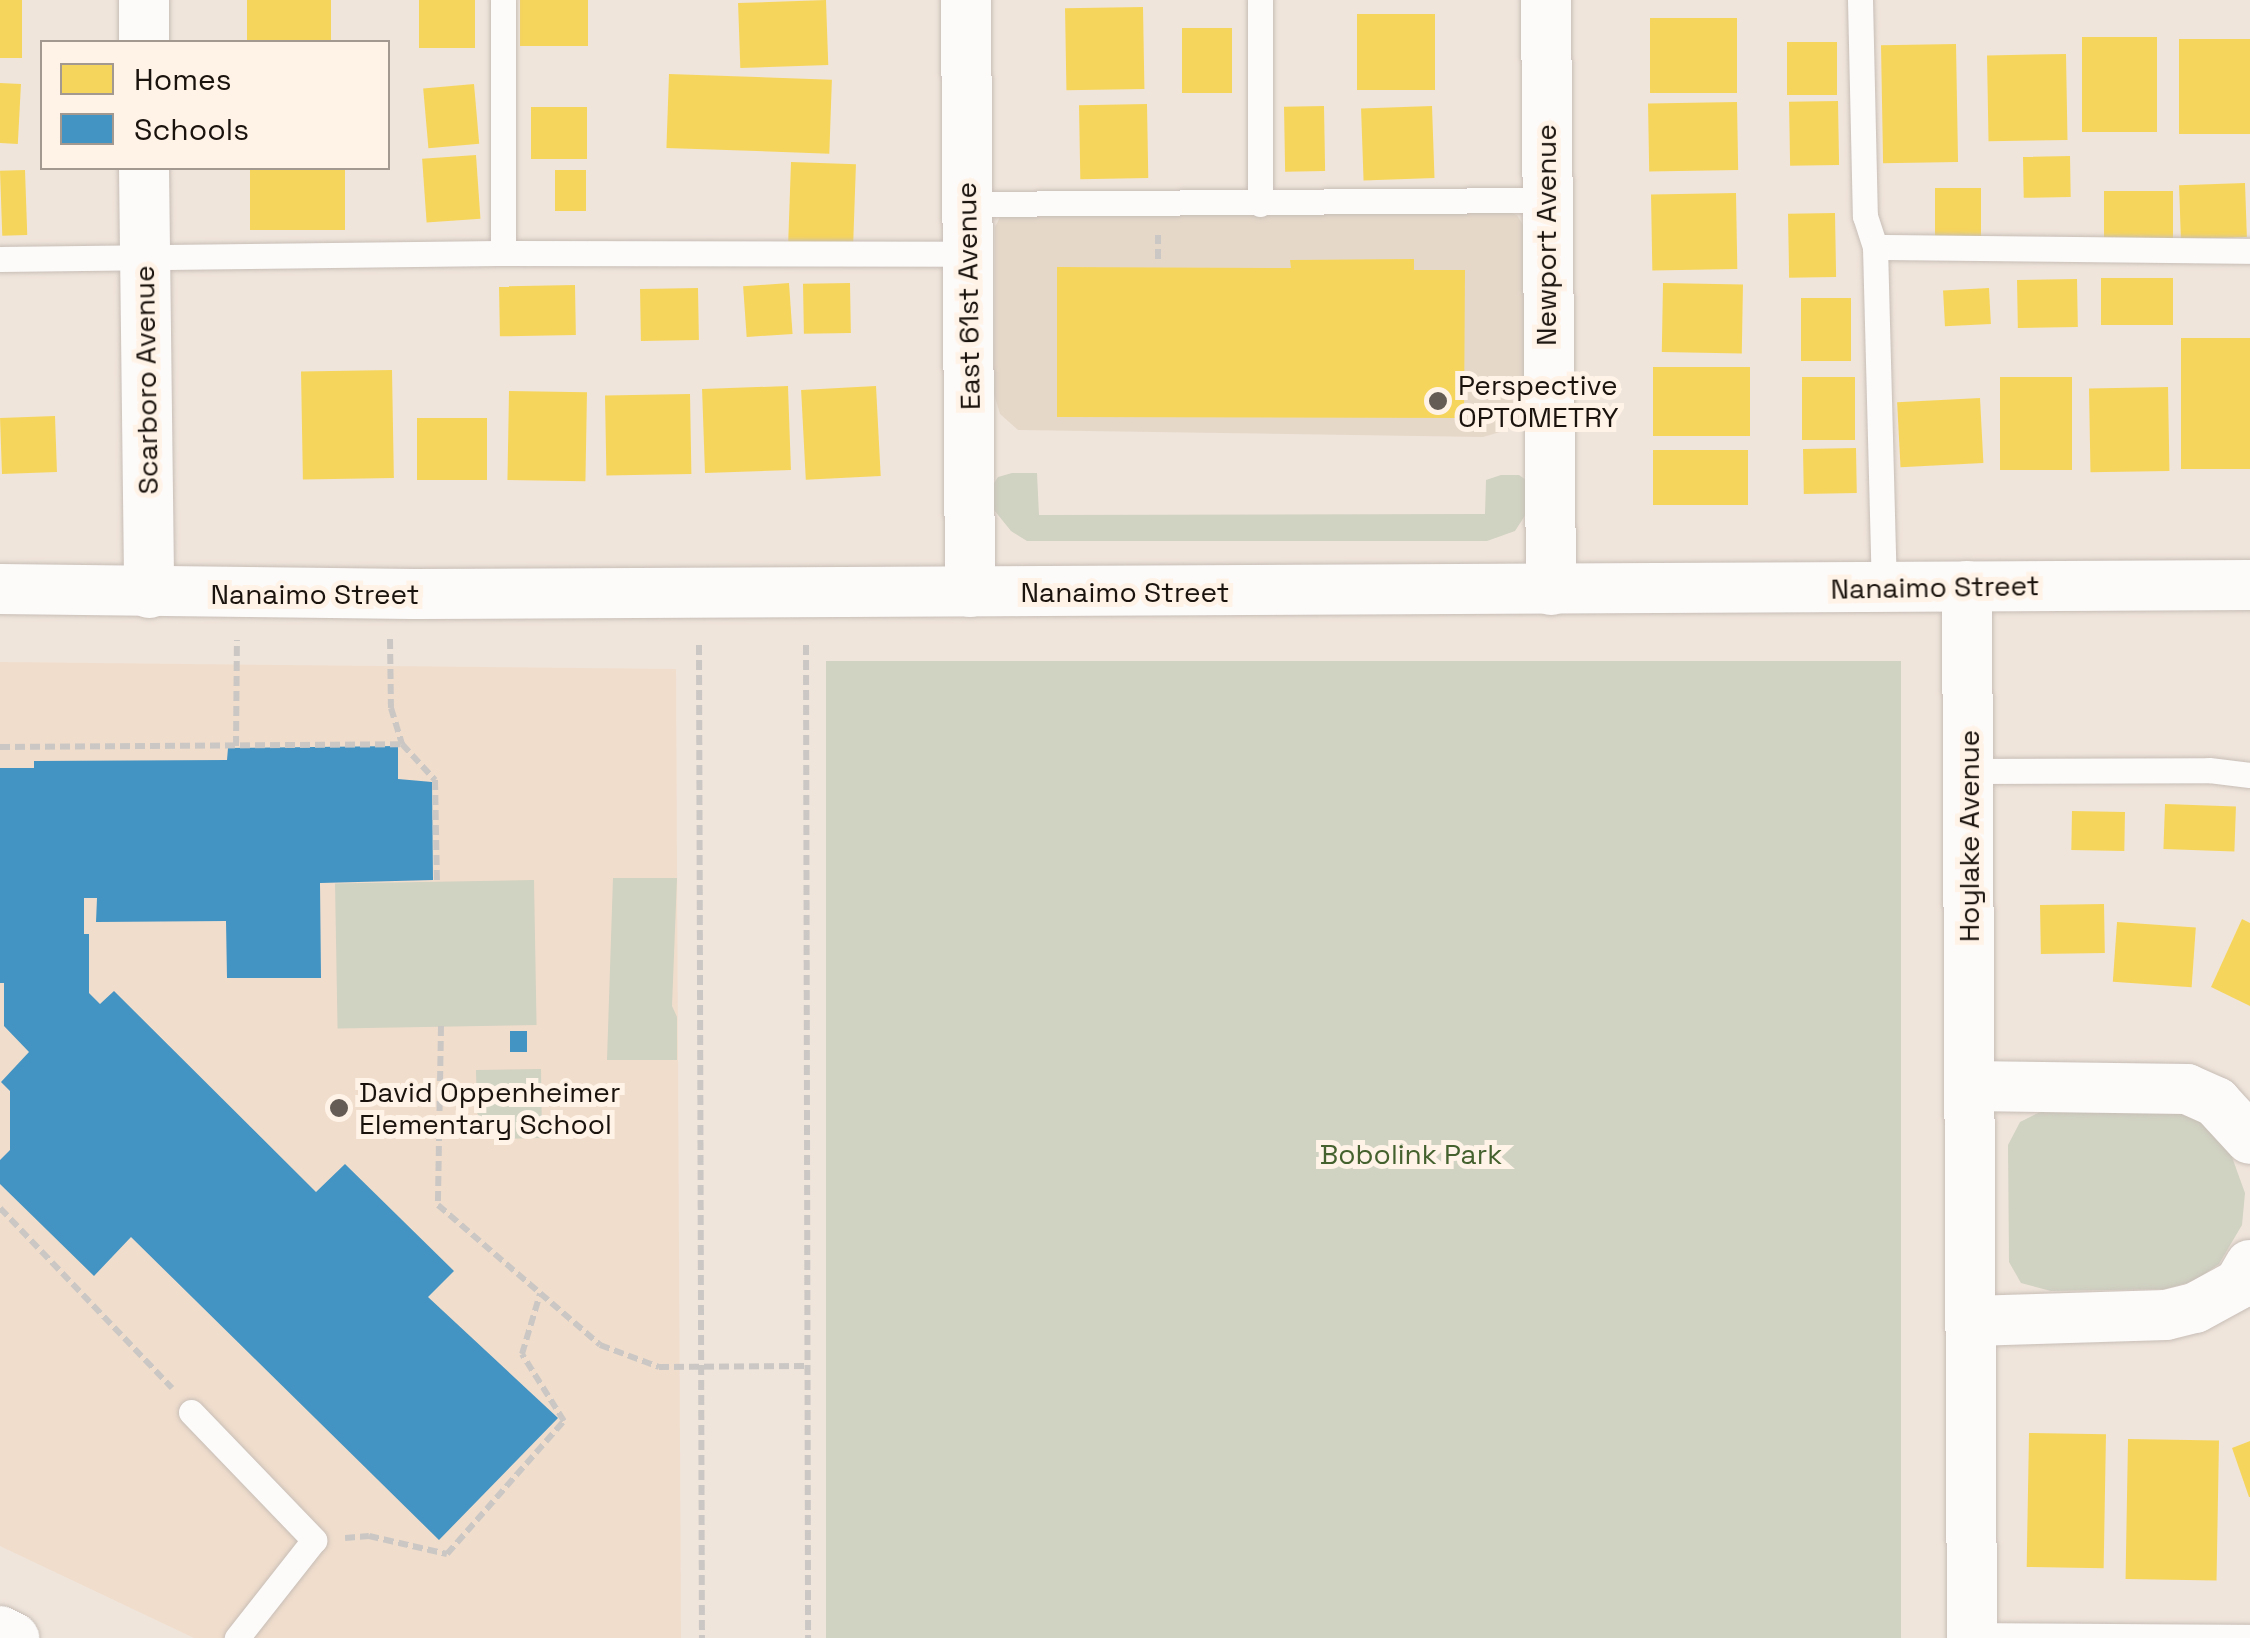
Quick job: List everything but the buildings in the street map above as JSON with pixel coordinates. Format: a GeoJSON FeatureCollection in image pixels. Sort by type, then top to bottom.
{"type":"FeatureCollection","features":[{"type":"Feature","properties":{"kind":"street"},"geometry":{"type":"LineString","coordinates":[[144,0],[144,40]]}},
{"type":"Feature","properties":{"kind":"street","name":"East 61st Avenue"},"geometry":{"type":"LineString","coordinates":[[966,0],[970,592]]}},
{"type":"Feature","properties":{"kind":"street","name":"Newport Avenue"},"geometry":{"type":"LineString","coordinates":[[1546,0],[1551,590]]}},
{"type":"Feature","properties":{"kind":"street","name":"Scarboro Avenue"},"geometry":{"type":"LineString","coordinates":[[144,170],[150,593]]}},
{"type":"Feature","properties":{"kind":"street","name":"Nanaimo Street"},"geometry":{"type":"LineString","coordinates":[[0,589],[150,593],[970,592],[2250,585]]}},
{"type":"Feature","properties":{"kind":"street","name":"Hoylake Avenue"},"geometry":{"type":"LineString","coordinates":[[1967,586],[1972,1636]]}},
{"type":"Feature","properties":{"kind":"street"},"geometry":{"type":"LineString","coordinates":[[1970,1086],[2188,1089],[2216,1102],[2250,1139]]}},
{"type":"Feature","properties":{"kind":"street"},"geometry":{"type":"LineString","coordinates":[[1972,1320],[2166,1315],[2195,1308],[2239,1284],[2250,1266]]}},
{"type":"Feature","properties":{"kind":"street"},"geometry":{"type":"LineString","coordinates":[[0,1631],[14,1638]]}},
{"type":"Feature","properties":{"kind":"lane"},"geometry":{"type":"LineString","coordinates":[[503,0],[503,253]]}},
{"type":"Feature","properties":{"kind":"lane"},"geometry":{"type":"LineString","coordinates":[[1260,0],[1260,204]]}},
{"type":"Feature","properties":{"kind":"lane"},"geometry":{"type":"LineString","coordinates":[[1860,0],[1865,216],[1875,247],[1884,587]]}},
{"type":"Feature","properties":{"kind":"lane"},"geometry":{"type":"LineString","coordinates":[[966,204],[1545,200]]}},
{"type":"Feature","properties":{"kind":"lane"},"geometry":{"type":"LineString","coordinates":[[1875,247],[2250,251]]}},
{"type":"Feature","properties":{"kind":"lane"},"geometry":{"type":"LineString","coordinates":[[0,259],[503,253],[966,254]]}},
{"type":"Feature","properties":{"kind":"lane"},"geometry":{"type":"LineString","coordinates":[[1968,771],[2209,770],[2250,775]]}},
{"type":"Feature","properties":{"kind":"lane"},"geometry":{"type":"LineString","coordinates":[[191,1412],[314,1540],[237,1638]]}},
{"type":"Feature","properties":{"kind":"lane"},"geometry":{"type":"LineString","coordinates":[[1972,1636],[2250,1637]]}},
{"type":"Feature","properties":{"kind":"path"},"geometry":{"type":"LineString","coordinates":[[390,639],[391,708],[402,744],[436,780],[437,881]]}},
{"type":"Feature","properties":{"kind":"path"},"geometry":{"type":"LineString","coordinates":[[236,746],[237,640]]}},
{"type":"Feature","properties":{"kind":"path"},"geometry":{"type":"LineString","coordinates":[[699,645],[702,1638]]}},
{"type":"Feature","properties":{"kind":"path"},"geometry":{"type":"LineString","coordinates":[[806,645],[808,1638]]}},
{"type":"Feature","properties":{"kind":"path"},"geometry":{"type":"LineString","coordinates":[[0,747],[402,744]]}},
{"type":"Feature","properties":{"kind":"path"},"geometry":{"type":"LineString","coordinates":[[441,1026],[438,1206],[600,1346],[658,1368],[807,1366]]}},
{"type":"Feature","properties":{"kind":"path"},"geometry":{"type":"LineString","coordinates":[[0,1208],[191,1412]]}},
{"type":"Feature","properties":{"kind":"path"},"geometry":{"type":"LineString","coordinates":[[314,1540],[368,1536],[448,1554],[564,1420],[522,1354],[540,1294]]}},
{"type":"Feature","properties":{"kind":"shaded area"},"geometry":{"type":"Polygon","coordinates":[[[1014,210],[1505,210],[1517,215],[1526,230],[1528,385],[1523,414],[1507,430],[1483,437],[1018,430],[1000,414],[994,394],[995,227],[1000,217],[1014,210]]]}},
{"type":"Feature","properties":{"kind":"shaded area","name":"David Oppenheimer Elementary School"},"geometry":{"type":"Polygon","coordinates":[[[0,662],[676,669],[681,1638],[194,1638],[0,1546],[0,662]]]}},
{"type":"Feature","properties":{"kind":"green space"},"geometry":{"type":"Polygon","coordinates":[[[1037,473],[1039,515],[1485,514],[1486,480],[1501,475],[1519,475],[1526,480],[1526,514],[1515,531],[1487,541],[1027,541],[1011,531],[994,510],[992,486],[998,477],[1037,473]]]}},
{"type":"Feature","properties":{"kind":"green space","name":"Bobolink Park"},"geometry":{"type":"Polygon","coordinates":[[[826,661],[1901,661],[1901,1638],[826,1638],[826,661]]]}},
{"type":"Feature","properties":{"kind":"green space"},"geometry":{"type":"Polygon","coordinates":[[[613,878],[677,878],[672,1006],[677,1017],[677,1060],[607,1060],[613,878]]]}},
{"type":"Feature","properties":{"kind":"green space"},"geometry":{"type":"Polygon","coordinates":[[[534,880],[537,1025],[338,1028],[335,883],[534,880]]]}},
{"type":"Feature","properties":{"kind":"green space"},"geometry":{"type":"Polygon","coordinates":[[[541,1069],[542,1138],[493,1139],[477,1113],[476,1070],[541,1069]]]}},
{"type":"Feature","properties":{"kind":"green space"},"geometry":{"type":"Polygon","coordinates":[[[2044,1110],[2180,1112],[2198,1120],[2228,1146],[2245,1193],[2242,1225],[2219,1264],[2194,1281],[2165,1289],[2051,1291],[2021,1283],[2009,1262],[2008,1145],[2020,1122],[2044,1110]]]}},
{"type":"Feature","properties":{"kind":"place","name":"Perspective OPTOMETRY"},"geometry":{"type":"Point","coordinates":[1438,401]}},
{"type":"Feature","properties":{"kind":"place","name":"David Oppenheimer Elementary School"},"geometry":{"type":"Point","coordinates":[339,1108]}}]}
